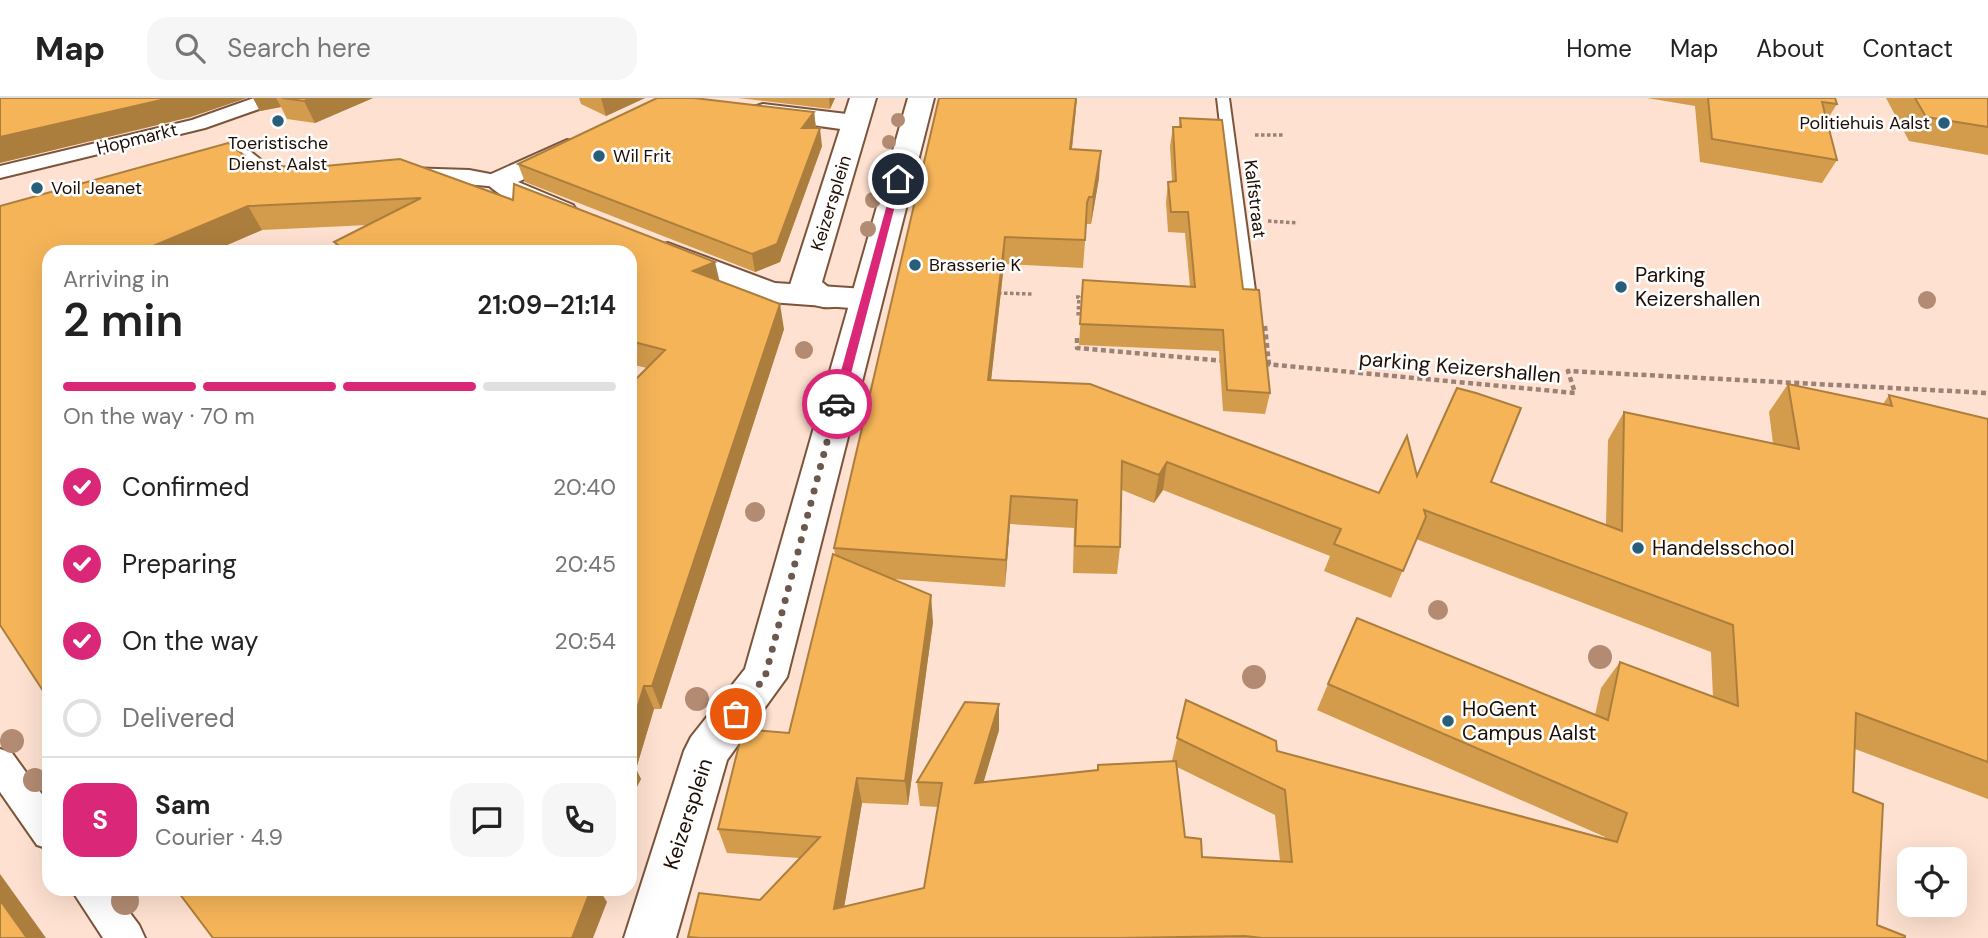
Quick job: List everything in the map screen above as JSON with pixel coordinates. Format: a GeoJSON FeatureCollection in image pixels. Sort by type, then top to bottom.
{"type":"FeatureCollection","features":[{"type":"Feature","properties":{"kind":"street","name":"Hopmarkt"},"geometry":{"type":"LineString","coordinates":[[0,172],[211,120],[272,98]]}},
{"type":"Feature","properties":{"kind":"street","name":"Keizersplein"},"geometry":{"type":"LineString","coordinates":[[650,938],[708,751],[765,677],[846,299],[920,98]]}},
{"type":"Feature","properties":{"kind":"street"},"geometry":{"type":"LineString","coordinates":[[733,108],[859,111]]}},
{"type":"Feature","properties":{"kind":"street","name":"Keizersplein"},"geometry":{"type":"LineString","coordinates":[[846,299],[806,285],[859,111]]}},
{"type":"Feature","properties":{"kind":"street"},"geometry":{"type":"LineString","coordinates":[[211,120],[234,157]]}},
{"type":"Feature","properties":{"kind":"street"},"geometry":{"type":"LineString","coordinates":[[499,181],[588,138]]}},
{"type":"Feature","properties":{"kind":"street"},"geometry":{"type":"LineString","coordinates":[[195,168],[243,155],[273,179],[301,178]]}},
{"type":"Feature","properties":{"kind":"street"},"geometry":{"type":"LineString","coordinates":[[384,174],[469,176],[499,181],[512,191],[589,221]]}},
{"type":"Feature","properties":{"kind":"street"},"geometry":{"type":"LineString","coordinates":[[641,242],[770,292],[846,299]]}},
{"type":"Feature","properties":{"kind":"street"},"geometry":{"type":"LineString","coordinates":[[0,764],[42,824]]}},
{"type":"Feature","properties":{"kind":"street"},"geometry":{"type":"LineString","coordinates":[[94,896],[126,938]]}},
{"type":"Feature","properties":{"kind":"lane","name":"Kalfstraat"},"geometry":{"type":"LineString","coordinates":[[1223,98],[1249,305]]}},
{"type":"Feature","properties":{"kind":"path"},"geometry":{"type":"LineString","coordinates":[[991,292],[1032,294]]}},
{"type":"Feature","properties":{"kind":"path"},"geometry":{"type":"LineString","coordinates":[[1078,316],[1078,297],[1093,297]]}},
{"type":"Feature","properties":{"kind":"path"},"geometry":{"type":"LineString","coordinates":[[1077,338],[1077,348],[1235,361]]}},
{"type":"Feature","properties":{"kind":"path","name":"parking Keizershallen"},"geometry":{"type":"LineString","coordinates":[[1261,364],[1575,393],[1568,371],[1707,376],[1988,393]]}},
{"type":"Feature","properties":{"kind":"building"},"geometry":{"type":"Polygon","coordinates":[[[0,98],[170,98],[0,137],[0,98]]]}},
{"type":"Feature","properties":{"kind":"building"},"geometry":{"type":"Polygon","coordinates":[[[282,98],[311,98],[304,101],[282,98]]]}},
{"type":"Feature","properties":{"kind":"building"},"geometry":{"type":"Polygon","coordinates":[[[657,98],[694,98],[814,112],[802,128],[820,128],[777,244],[752,254],[518,164],[657,98]]]}},
{"type":"Feature","properties":{"kind":"building"},"geometry":{"type":"Polygon","coordinates":[[[939,98],[1076,98],[1070,149],[1101,151],[1093,197],[1089,197],[1087,203],[1085,240],[1005,237],[988,380],[1090,384],[1379,493],[1407,436],[1417,476],[1457,388],[1521,408],[1491,482],[1622,531],[1624,412],[1799,449],[1788,384],[1892,406],[1889,395],[1988,419],[1988,762],[1856,713],[1853,792],[1883,804],[1877,925],[1905,938],[688,937],[699,893],[760,900],[820,837],[718,829],[743,729],[789,733],[833,554],[931,595],[905,781],[857,778],[834,909],[924,888],[942,783],[917,782],[965,702],[999,704],[975,783],[1098,770],[1098,765],[1176,761],[1185,837],[1201,839],[1202,857],[1292,862],[1285,790],[1177,738],[1186,700],[1276,741],[1277,751],[1617,842],[1627,813],[1328,684],[1357,618],[1608,720],[1620,662],[1738,706],[1733,625],[1424,510],[1426,517],[1403,571],[1334,544],[1341,529],[1167,462],[1159,475],[1122,461],[1120,547],[1075,546],[1077,500],[1011,496],[1006,560],[834,548],[939,98]]]}},
{"type":"Feature","properties":{"kind":"building"},"geometry":{"type":"Polygon","coordinates":[[[1708,98],[1835,98],[1837,104],[1822,102],[1837,160],[1712,139],[1708,98]]]}},
{"type":"Feature","properties":{"kind":"building"},"geometry":{"type":"Polygon","coordinates":[[[1915,98],[1988,98],[1988,127],[1926,117],[1915,98]]]}},
{"type":"Feature","properties":{"kind":"building"},"geometry":{"type":"Polygon","coordinates":[[[1180,118],[1222,120],[1243,289],[1259,290],[1270,393],[1227,390],[1223,330],[1080,324],[1083,280],[1195,287],[1188,212],[1171,212],[1168,182],[1176,181],[1173,127],[1181,127],[1180,118]]]}},
{"type":"Feature","properties":{"kind":"building"},"geometry":{"type":"Polygon","coordinates":[[[228,143],[245,156],[242,160],[259,164],[303,168],[400,159],[513,200],[514,184],[715,262],[693,271],[780,304],[652,686],[644,686],[637,709],[637,378],[665,350],[637,343],[637,245],[338,245],[334,242],[421,198],[248,206],[156,245],[42,245],[42,689],[0,625],[0,206],[228,143]]]}},
{"type":"Feature","properties":{"kind":"building"},"geometry":{"type":"Polygon","coordinates":[[[181,896],[588,896],[572,938],[213,938],[181,896]]]}},
{"type":"Feature","properties":{"kind":"building"},"geometry":{"type":"Polygon","coordinates":[[[0,900],[27,938],[0,938],[0,900]]]}},
{"type":"Feature","properties":{"kind":"way so far"},"geometry":{"type":"LineString","coordinates":[[736,714],[765,677],[837,404]]}},
{"type":"Feature","properties":{"kind":"place","name":"Toeristische Dienst Aalst"},"geometry":{"type":"Point","coordinates":[278,121]}},
{"type":"Feature","properties":{"kind":"place","name":"Politiehuis Aalst"},"geometry":{"type":"Point","coordinates":[1944,123]}},
{"type":"Feature","properties":{"kind":"place","name":"Wil Frit"},"geometry":{"type":"Point","coordinates":[599,156]}},
{"type":"Feature","properties":{"kind":"place","name":"Voil Jeanet"},"geometry":{"type":"Point","coordinates":[37,188]}},
{"type":"Feature","properties":{"kind":"place","name":"Brasserie K"},"geometry":{"type":"Point","coordinates":[915,265]}},
{"type":"Feature","properties":{"kind":"place","name":"Parking Keizershallen"},"geometry":{"type":"Point","coordinates":[1621,287]}},
{"type":"Feature","properties":{"kind":"place","name":"Handelsschool"},"geometry":{"type":"Point","coordinates":[1638,548]}},
{"type":"Feature","properties":{"kind":"place","name":"HoGent Campus Aalst"},"geometry":{"type":"Point","coordinates":[1448,721]}},
{"type":"Feature","properties":{"kind":"route"},"geometry":{"type":"LineString","coordinates":[[837,404],[898,179]]}}]}
